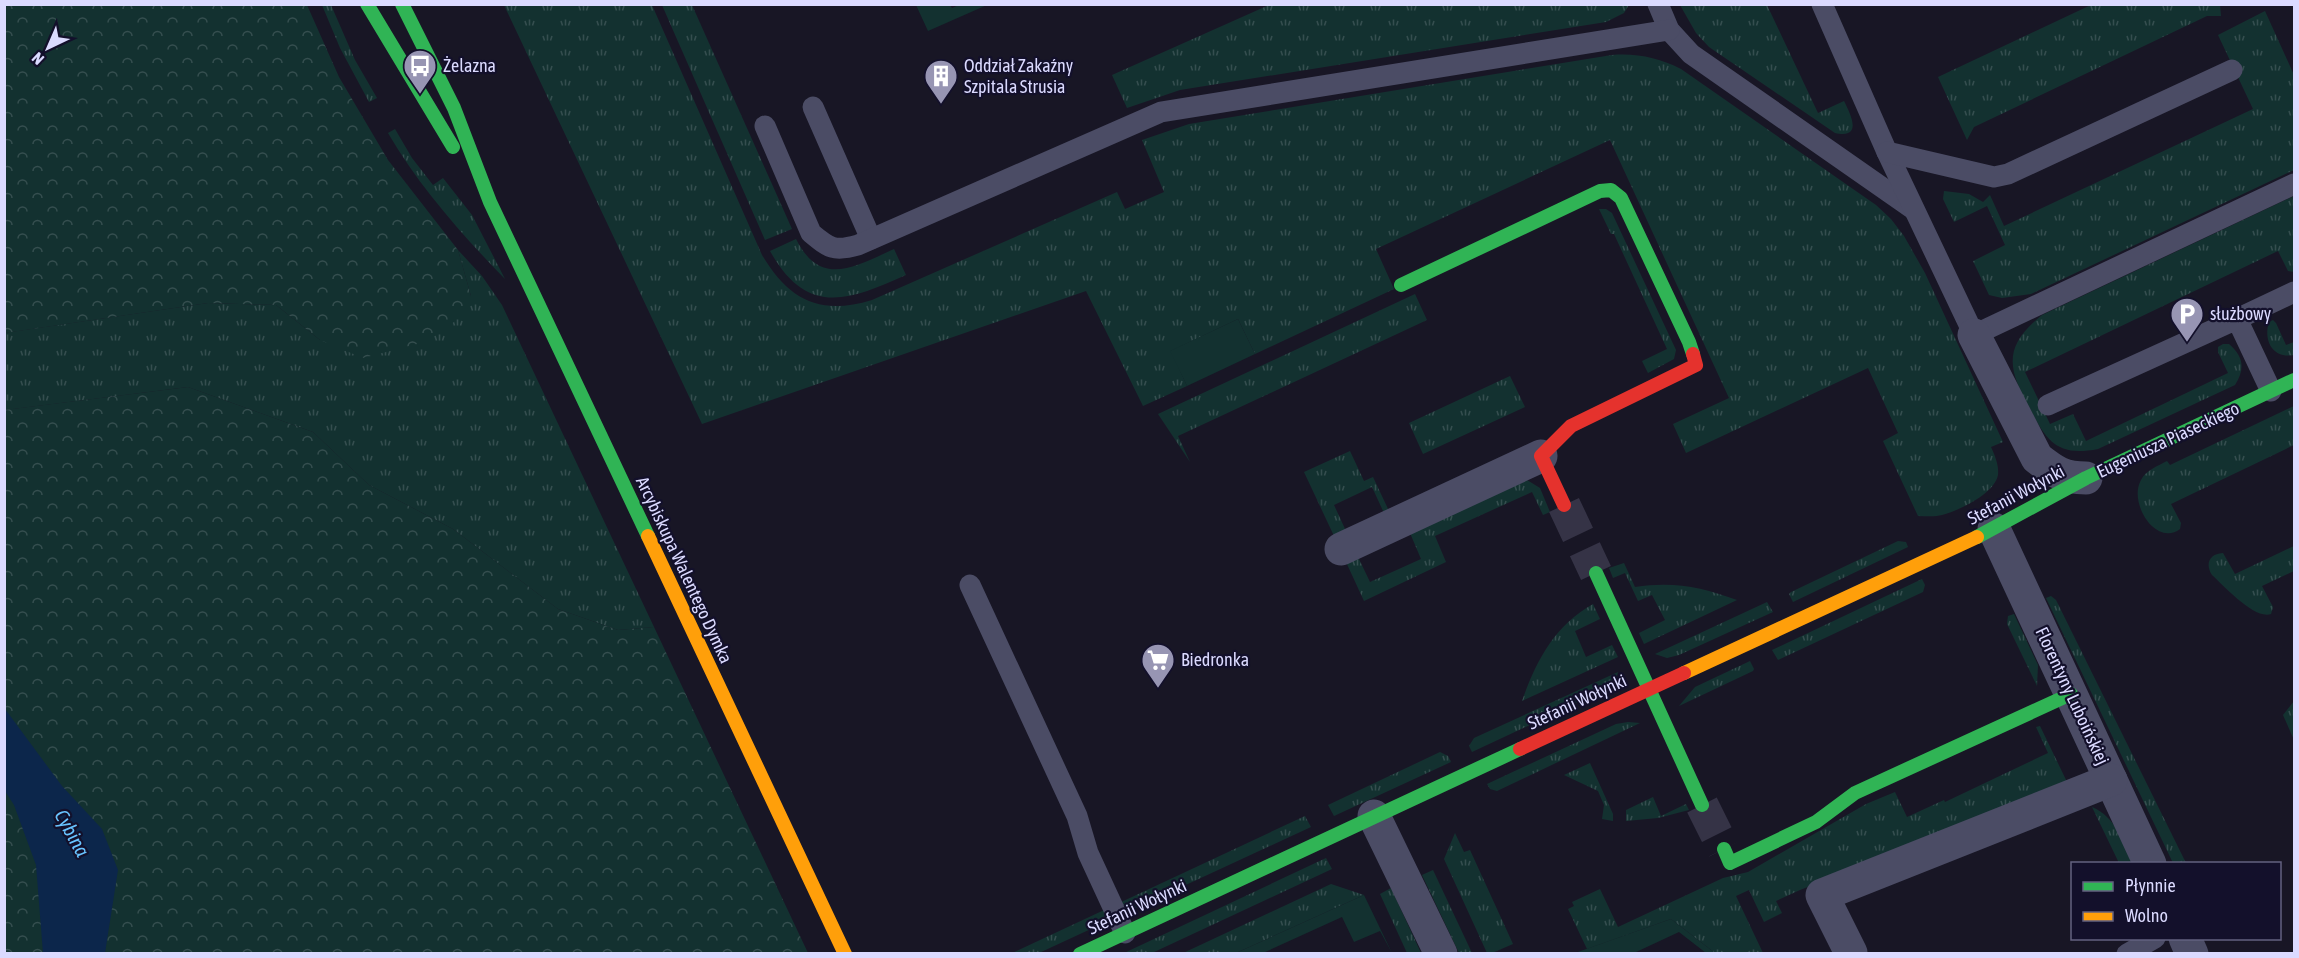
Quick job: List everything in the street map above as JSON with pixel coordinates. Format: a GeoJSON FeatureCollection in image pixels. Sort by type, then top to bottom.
{"type":"FeatureCollection","features":[{"type":"Feature","properties":{"kind":"street","name":"Arcybiskupa Walentego Dymka"},"geometry":{"type":"LineString","coordinates":[[367,4],[436,122],[490,202]]}},
{"type":"Feature","properties":{"kind":"street","name":"Arcybiskupa Walentego Dymka"},"geometry":{"type":"LineString","coordinates":[[402,4],[454,108],[490,202],[845,954]]}},
{"type":"Feature","properties":{"kind":"street"},"geometry":{"type":"LineString","coordinates":[[1341,549],[1541,456],[1571,426],[1696,365],[1689,342],[1621,198],[1611,190],[1600,191],[1401,285]]}},
{"type":"Feature","properties":{"kind":"street","name":"Eugeniusza Piaseckiego"},"geometry":{"type":"LineString","coordinates":[[1974,335],[2037,458],[2054,471],[2069,478],[2086,478],[2295,380]]}},
{"type":"Feature","properties":{"kind":"street"},"geometry":{"type":"LineString","coordinates":[[1541,456],[1564,506]]}},
{"type":"Feature","properties":{"kind":"street","name":"Stefanii Wołynki"},"geometry":{"type":"LineString","coordinates":[[1080,954],[1994,529],[2086,478]]}},
{"type":"Feature","properties":{"kind":"street","name":"Florentyny Luboińskiej"},"geometry":{"type":"LineString","coordinates":[[1994,529],[2149,862]]}},
{"type":"Feature","properties":{"kind":"street"},"geometry":{"type":"LineString","coordinates":[[1596,573],[1702,805]]}},
{"type":"Feature","properties":{"kind":"street"},"geometry":{"type":"LineString","coordinates":[[1724,849],[1730,863],[1816,822],[1856,794],[2071,694]]}},
{"type":"Feature","properties":{"kind":"street"},"geometry":{"type":"LineString","coordinates":[[1851,953],[1822,895],[2111,780]]}},
{"type":"Feature","properties":{"kind":"street"},"geometry":{"type":"LineString","coordinates":[[1374,816],[1441,954]]}},
{"type":"Feature","properties":{"kind":"street"},"geometry":{"type":"LineString","coordinates":[[2185,940],[2192,954]]}},
{"type":"Feature","properties":{"kind":"lane"},"geometry":{"type":"LineString","coordinates":[[1658,4],[1669,30],[1691,54],[1913,209]]}},
{"type":"Feature","properties":{"kind":"lane"},"geometry":{"type":"LineString","coordinates":[[1821,4],[1913,209],[1974,335],[2295,184]]}},
{"type":"Feature","properties":{"kind":"lane"},"geometry":{"type":"LineString","coordinates":[[765,126],[811,233],[826,245],[841,250],[1161,112],[1669,30]]}},
{"type":"Feature","properties":{"kind":"lane"},"geometry":{"type":"LineString","coordinates":[[1887,152],[1994,177],[2008,174],[2232,70]]}},
{"type":"Feature","properties":{"kind":"lane"},"geometry":{"type":"LineString","coordinates":[[813,107],[871,239]]}},
{"type":"Feature","properties":{"kind":"lane"},"geometry":{"type":"LineString","coordinates":[[2048,405],[2295,291]]}},
{"type":"Feature","properties":{"kind":"lane"},"geometry":{"type":"LineString","coordinates":[[2237,319],[2271,391]]}},
{"type":"Feature","properties":{"kind":"lane"},"geometry":{"type":"LineString","coordinates":[[970,585],[1077,816],[1088,853],[1125,933]]}},
{"type":"Feature","properties":{"kind":"lane"},"geometry":{"type":"LineString","coordinates":[[2127,954],[2153,940]]}},
{"type":"Feature","properties":{"kind":"green space"},"geometry":{"type":"Polygon","coordinates":[[[2093,4],[2220,5],[2221,16],[2207,16],[1974,127],[1967,140],[1938,77],[2093,4]]]}},
{"type":"Feature","properties":{"kind":"green space"},"geometry":{"type":"Polygon","coordinates":[[[4,5],[307,5],[339,77],[388,160],[458,250],[471,296],[454,322],[417,344],[363,358],[320,340],[276,305],[208,303],[5,333],[4,5]]]}},
{"type":"Feature","properties":{"kind":"green space"},"geometry":{"type":"Polygon","coordinates":[[[322,5],[331,5],[355,60],[377,98],[369,102],[340,48],[322,5]]]}},
{"type":"Feature","properties":{"kind":"green space"},"geometry":{"type":"Polygon","coordinates":[[[504,5],[652,5],[762,255],[772,271],[795,293],[821,305],[837,306],[872,300],[1117,192],[1125,209],[1164,192],[1142,140],[1189,124],[1612,55],[1656,59],[1681,69],[1876,205],[1891,219],[1904,236],[1925,273],[2003,442],[1991,447],[1998,475],[1990,489],[1967,505],[1939,516],[1918,516],[1883,441],[1898,433],[1868,368],[1686,453],[1673,424],[1729,398],[1610,140],[1376,249],[1394,289],[1255,354],[1238,319],[1171,351],[1187,386],[1143,406],[1086,291],[702,424],[504,5]]]}},
{"type":"Feature","properties":{"kind":"green space"},"geometry":{"type":"Polygon","coordinates":[[[662,5],[692,5],[792,229],[765,240],[662,5]]]}},
{"type":"Feature","properties":{"kind":"green space"},"geometry":{"type":"Polygon","coordinates":[[[916,5],[950,5],[952,8],[959,5],[987,5],[928,31],[916,5]]]}},
{"type":"Feature","properties":{"kind":"green space"},"geometry":{"type":"Polygon","coordinates":[[[1269,5],[1629,5],[1624,13],[1606,22],[1180,90],[1127,108],[1112,75],[1269,5]]]}},
{"type":"Feature","properties":{"kind":"green space"},"geometry":{"type":"Polygon","coordinates":[[[1680,5],[1767,5],[1818,113],[1844,101],[1852,119],[1852,129],[1844,134],[1835,133],[1709,47],[1696,33],[1680,5]]]}},
{"type":"Feature","properties":{"kind":"green space"},"geometry":{"type":"Polygon","coordinates":[[[2265,11],[2294,75],[2294,170],[2031,294],[2002,298],[1989,295],[1973,261],[2005,245],[1987,206],[1954,222],[1943,199],[1944,191],[1969,194],[1983,202],[1990,195],[2004,226],[2253,109],[2218,35],[2265,11]]]}},
{"type":"Feature","properties":{"kind":"green space"},"geometry":{"type":"Polygon","coordinates":[[[395,129],[412,158],[433,185],[443,178],[472,215],[505,279],[457,228],[413,172],[388,133],[395,129]]]}},
{"type":"Feature","properties":{"kind":"green space"},"geometry":{"type":"Polygon","coordinates":[[[2294,196],[2294,272],[2288,271],[2278,251],[2025,372],[2050,424],[2073,414],[2086,441],[2228,373],[2218,352],[2218,347],[2223,344],[2229,344],[2240,358],[2240,374],[2235,385],[2098,449],[2073,451],[2063,449],[2048,438],[2036,421],[2023,395],[2014,370],[2015,348],[2029,327],[2042,315],[2294,196]]]}},
{"type":"Feature","properties":{"kind":"green space"},"geometry":{"type":"Polygon","coordinates":[[[1599,209],[1606,209],[1612,213],[1676,350],[1674,359],[1648,373],[1642,361],[1667,349],[1614,234],[1611,234],[1599,209]]]}},
{"type":"Feature","properties":{"kind":"green space"},"geometry":{"type":"Polygon","coordinates":[[[796,239],[806,254],[817,264],[828,269],[853,266],[894,249],[906,275],[865,292],[847,296],[830,298],[814,294],[799,286],[784,272],[770,251],[796,239]]]}},
{"type":"Feature","properties":{"kind":"green space"},"geometry":{"type":"Polygon","coordinates":[[[458,250],[482,276],[502,305],[654,627],[618,630],[558,609],[453,529],[369,485],[313,432],[188,387],[5,410],[4,333],[208,303],[276,305],[320,340],[471,296],[458,250]]]}},
{"type":"Feature","properties":{"kind":"green space"},"geometry":{"type":"Polygon","coordinates":[[[1415,294],[1427,320],[1178,436],[1190,462],[1158,414],[1415,294]]]}},
{"type":"Feature","properties":{"kind":"green space"},"geometry":{"type":"Polygon","coordinates":[[[1238,319],[1255,354],[1187,386],[1170,351],[1238,319]]]}},
{"type":"Feature","properties":{"kind":"green space"},"geometry":{"type":"Polygon","coordinates":[[[2273,320],[2286,345],[2294,342],[2294,355],[2280,354],[2271,347],[2267,329],[2269,322],[2273,320]]]}},
{"type":"Feature","properties":{"kind":"green space"},"geometry":{"type":"Polygon","coordinates":[[[1510,376],[1525,407],[1423,454],[1409,423],[1510,376]]]}},
{"type":"Feature","properties":{"kind":"green space"},"geometry":{"type":"Polygon","coordinates":[[[188,387],[313,432],[369,485],[453,529],[558,609],[618,630],[654,627],[808,953],[5,953],[4,410],[188,387]]]}},
{"type":"Feature","properties":{"kind":"green space"},"geometry":{"type":"Polygon","coordinates":[[[2294,406],[2294,445],[2171,504],[2181,523],[2180,529],[2171,533],[2162,532],[2147,520],[2138,500],[2138,489],[2141,480],[2149,471],[2167,461],[2170,465],[2294,406]]]}},
{"type":"Feature","properties":{"kind":"green space"},"geometry":{"type":"Polygon","coordinates":[[[1350,451],[1364,481],[1373,477],[1389,511],[1384,513],[1372,487],[1334,505],[1346,531],[1334,536],[1304,472],[1350,451]]]}},
{"type":"Feature","properties":{"kind":"green space"},"geometry":{"type":"Polygon","coordinates":[[[1527,480],[1540,488],[1550,512],[1543,515],[1532,492],[1435,536],[1446,562],[1364,601],[1346,562],[1358,557],[1370,582],[1421,559],[1410,533],[1527,480]]]}},
{"type":"Feature","properties":{"kind":"green space"},"geometry":{"type":"Polygon","coordinates":[[[1898,541],[1906,542],[1908,547],[1793,602],[1789,594],[1791,592],[1898,541]]]}},
{"type":"Feature","properties":{"kind":"green space"},"geometry":{"type":"Polygon","coordinates":[[[2294,546],[2294,571],[2262,586],[2273,607],[2271,614],[2257,612],[2240,601],[2212,575],[2209,567],[2214,555],[2223,553],[2235,574],[2294,546]]]}},
{"type":"Feature","properties":{"kind":"green space"},"geometry":{"type":"Polygon","coordinates":[[[1624,563],[1635,587],[1687,586],[1737,600],[1644,644],[1639,633],[1665,620],[1652,595],[1638,601],[1625,573],[1613,578],[1609,568],[1624,563]]]}},
{"type":"Feature","properties":{"kind":"green space"},"geometry":{"type":"Polygon","coordinates":[[[1922,579],[1925,585],[1923,592],[1778,660],[1772,650],[1922,579]]]}},
{"type":"Feature","properties":{"kind":"green space"},"geometry":{"type":"Polygon","coordinates":[[[2051,596],[2056,600],[2186,862],[2173,862],[2046,598],[2051,596]]]}},
{"type":"Feature","properties":{"kind":"green space"},"geometry":{"type":"Polygon","coordinates":[[[1767,602],[1773,612],[1679,655],[1667,658],[1655,654],[1767,602]]]}},
{"type":"Feature","properties":{"kind":"green space"},"geometry":{"type":"Polygon","coordinates":[[[1593,604],[1600,619],[1575,631],[1586,657],[1612,645],[1618,657],[1522,701],[1548,645],[1568,622],[1593,604]]]}},
{"type":"Feature","properties":{"kind":"green space"},"geometry":{"type":"Polygon","coordinates":[[[2014,614],[2038,665],[2037,686],[2007,624],[2008,616],[2014,614]]]}},
{"type":"Feature","properties":{"kind":"green space"},"geometry":{"type":"Polygon","coordinates":[[[1750,661],[1753,671],[1679,706],[1695,687],[1750,661]]]}},
{"type":"Feature","properties":{"kind":"green space"},"geometry":{"type":"Polygon","coordinates":[[[1618,672],[1611,687],[1472,752],[1469,746],[1474,738],[1618,672]]]}},
{"type":"Feature","properties":{"kind":"green space"},"geometry":{"type":"Polygon","coordinates":[[[2294,701],[2294,740],[2283,715],[2294,701]]]}},
{"type":"Feature","properties":{"kind":"green space"},"geometry":{"type":"Polygon","coordinates":[[[1640,723],[1497,791],[1490,789],[1487,784],[1616,724],[1640,723]]]}},
{"type":"Feature","properties":{"kind":"green space"},"geometry":{"type":"Polygon","coordinates":[[[2040,726],[2068,784],[1800,890],[1776,901],[1782,913],[1764,922],[1749,890],[1736,896],[1763,953],[1715,953],[1671,919],[1587,949],[1568,909],[1574,906],[1572,902],[1600,889],[1618,927],[1723,878],[1748,872],[1866,804],[1895,792],[1907,817],[1944,800],[1945,802],[2048,753],[2036,727],[2040,726]]]}},
{"type":"Feature","properties":{"kind":"green space"},"geometry":{"type":"Polygon","coordinates":[[[1440,752],[1448,756],[1451,762],[1334,816],[1328,805],[1440,752]]]}},
{"type":"Feature","properties":{"kind":"green space"},"geometry":{"type":"Polygon","coordinates":[[[1590,763],[1613,814],[1613,821],[1602,819],[1604,805],[1598,791],[1564,775],[1590,763]]]}},
{"type":"Feature","properties":{"kind":"green space"},"geometry":{"type":"Polygon","coordinates":[[[1653,797],[1661,816],[1686,804],[1689,810],[1658,818],[1626,821],[1626,810],[1653,797]]]}},
{"type":"Feature","properties":{"kind":"green space"},"geometry":{"type":"Polygon","coordinates":[[[2092,807],[2113,823],[2133,862],[2119,862],[2092,807]]]}},
{"type":"Feature","properties":{"kind":"green space"},"geometry":{"type":"Polygon","coordinates":[[[1305,816],[1311,827],[1039,953],[1010,954],[1305,816]]]}},
{"type":"Feature","properties":{"kind":"green space"},"geometry":{"type":"Polygon","coordinates":[[[1455,833],[1464,852],[1470,850],[1513,944],[1492,953],[1487,953],[1444,859],[1455,833]]]}},
{"type":"Feature","properties":{"kind":"green space"},"geometry":{"type":"Polygon","coordinates":[[[1326,858],[1332,869],[1152,953],[1122,954],[1326,858]]]}},
{"type":"Feature","properties":{"kind":"green space"},"geometry":{"type":"Polygon","coordinates":[[[1433,870],[1472,953],[1459,953],[1422,875],[1433,870]]]}},
{"type":"Feature","properties":{"kind":"green space"},"geometry":{"type":"Polygon","coordinates":[[[1331,884],[1364,895],[1236,953],[1181,954],[1331,884]]]}},
{"type":"Feature","properties":{"kind":"green space"},"geometry":{"type":"Polygon","coordinates":[[[1391,888],[1421,953],[1407,953],[1380,894],[1391,888]]]}},
{"type":"Feature","properties":{"kind":"green space"},"geometry":{"type":"Polygon","coordinates":[[[1364,895],[1392,953],[1380,931],[1354,942],[1342,917],[1263,953],[1236,953],[1364,895]]]}},
{"type":"Feature","properties":{"kind":"green space"},"geometry":{"type":"Polygon","coordinates":[[[1671,919],[1715,953],[1706,953],[1679,932],[1634,953],[1575,953],[1671,919]]]}},
{"type":"Feature","properties":{"kind":"water","name":"Cybina"},"geometry":{"type":"Polygon","coordinates":[[[5,709],[62,786],[102,829],[118,870],[105,953],[43,953],[36,865],[14,805],[5,791],[5,709]]]}},
{"type":"Feature","properties":{"kind":"tunnel"},"geometry":{"type":"LineString","coordinates":[[1564,505],[1596,573]]}},
{"type":"Feature","properties":{"kind":"tunnel"},"geometry":{"type":"LineString","coordinates":[[1702,805],[1724,849]]}},
{"type":"Feature","properties":{"kind":"traffic: fast"},"geometry":{"type":"LineString","coordinates":[[367,4],[453,147]]}},
{"type":"Feature","properties":{"kind":"traffic: fast"},"geometry":{"type":"LineString","coordinates":[[402,4],[454,108],[490,202],[648,536]]}},
{"type":"Feature","properties":{"kind":"traffic: fast"},"geometry":{"type":"LineString","coordinates":[[1401,285],[1600,191],[1611,190],[1621,198],[1693,354]]}},
{"type":"Feature","properties":{"kind":"traffic: fast"},"geometry":{"type":"LineString","coordinates":[[1977,537],[2086,478],[2294,380]]}},
{"type":"Feature","properties":{"kind":"traffic: fast"},"geometry":{"type":"LineString","coordinates":[[1596,573],[1702,805]]}},
{"type":"Feature","properties":{"kind":"traffic: fast"},"geometry":{"type":"LineString","coordinates":[[1724,849],[1730,863],[1816,822],[1855,793],[2071,694]]}},
{"type":"Feature","properties":{"kind":"traffic: fast"},"geometry":{"type":"LineString","coordinates":[[1080,954],[1520,749]]}},
{"type":"Feature","properties":{"kind":"traffic: slow"},"geometry":{"type":"LineString","coordinates":[[648,536],[845,954]]}},
{"type":"Feature","properties":{"kind":"traffic: slow"},"geometry":{"type":"LineString","coordinates":[[1684,673],[1977,537]]}},
{"type":"Feature","properties":{"kind":"traffic: jam"},"geometry":{"type":"LineString","coordinates":[[1564,505],[1541,456],[1571,426],[1696,365],[1693,354]]}},
{"type":"Feature","properties":{"kind":"traffic: jam"},"geometry":{"type":"LineString","coordinates":[[1520,749],[1684,673]]}},
{"type":"Feature","properties":{"kind":"place","name":"Żelazna"},"geometry":{"type":"Point","coordinates":[420,95]}},
{"type":"Feature","properties":{"kind":"place","name":"Oddział Zakaźny Szpitala Strusia"},"geometry":{"type":"Point","coordinates":[941,105]}},
{"type":"Feature","properties":{"kind":"place","name":"służbowy"},"geometry":{"type":"Point","coordinates":[2187,343]}},
{"type":"Feature","properties":{"kind":"place","name":"Biedronka"},"geometry":{"type":"Point","coordinates":[1158,689]}}]}
